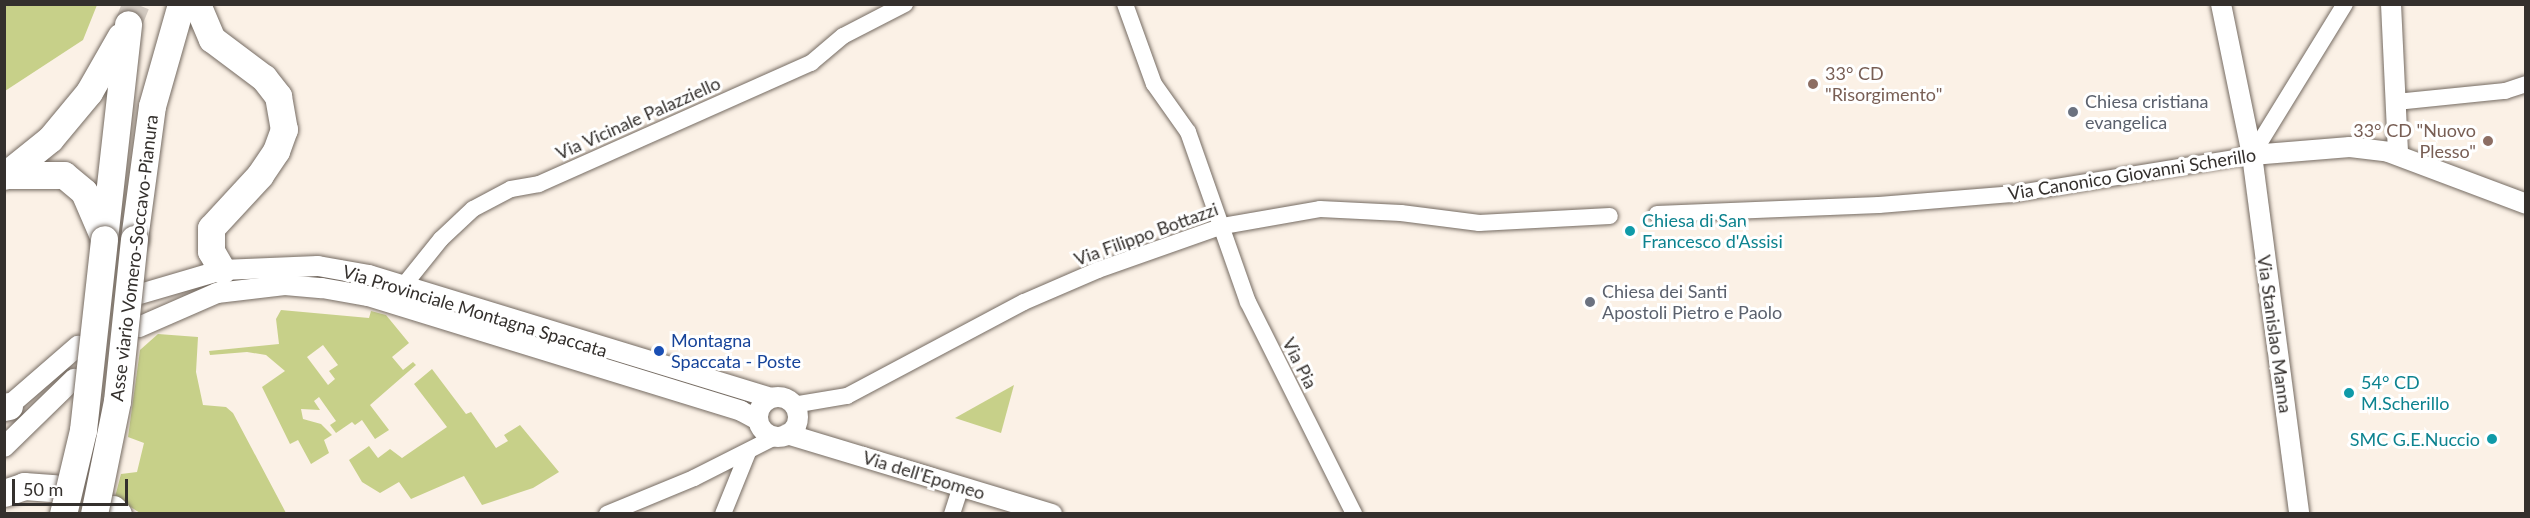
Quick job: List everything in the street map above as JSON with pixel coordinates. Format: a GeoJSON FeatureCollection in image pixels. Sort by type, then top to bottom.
{"type":"FeatureCollection","features":[{"type":"Feature","properties":{"kind":"highway","name":"Asse viario Vomero-Soccavo-Pianura"},"geometry":{"type":"LineString","coordinates":[[108,512],[134,239],[152,106],[181,4]]}},
{"type":"Feature","properties":{"kind":"highway"},"geometry":{"type":"LineString","coordinates":[[197,4],[213,39],[264,78],[278,96],[284,129],[260,175],[211,228],[211,251],[222,270]]}},
{"type":"Feature","properties":{"kind":"highway","name":"Asse viario Vomero-Soccavo-Pianura"},"geometry":{"type":"LineString","coordinates":[[5,176],[50,140],[89,92],[128,24],[83,430],[63,513]]}},
{"type":"Feature","properties":{"kind":"highway"},"geometry":{"type":"LineString","coordinates":[[5,176],[64,175],[84,192],[104,239]]}},
{"type":"Feature","properties":{"kind":"highway"},"geometry":{"type":"LineString","coordinates":[[4,493],[24,486],[55,488]]}},
{"type":"Feature","properties":{"kind":"street","name":"Via Vicinale Palazziello"},"geometry":{"type":"LineString","coordinates":[[404,285],[441,239],[474,209],[511,189],[539,184],[811,63],[843,36],[905,4]]}},
{"type":"Feature","properties":{"kind":"street","name":"Via Pia"},"geometry":{"type":"LineString","coordinates":[[1125,4],[1154,84],[1188,132],[1248,302],[1354,513]]}},
{"type":"Feature","properties":{"kind":"street","name":"Via Stanislao Manna"},"geometry":{"type":"LineString","coordinates":[[2221,4],[2252,155],[2299,513]]}},
{"type":"Feature","properties":{"kind":"street"},"geometry":{"type":"LineString","coordinates":[[2252,155],[2345,4]]}},
{"type":"Feature","properties":{"kind":"street"},"geometry":{"type":"LineString","coordinates":[[2391,4],[2398,155]]}},
{"type":"Feature","properties":{"kind":"street"},"geometry":{"type":"LineString","coordinates":[[2396,102],[2505,91],[2526,84]]}},
{"type":"Feature","properties":{"kind":"street","name":"Via Canonico Giovanni Scherillo"},"geometry":{"type":"LineString","coordinates":[[1657,214],[1879,205],[2012,194],[2252,155],[2350,147],[2398,155],[2526,204]]}},
{"type":"Feature","properties":{"kind":"street","name":"Via Filippo Bottazzi"},"geometry":{"type":"LineString","coordinates":[[795,410],[847,396],[1024,302],[1109,266],[1223,226],[1320,209],[1401,213],[1497,223],[1610,216]]}},
{"type":"Feature","properties":{"kind":"street","name":"Via Provinciale Montagna Spaccata"},"geometry":{"type":"LineString","coordinates":[[140,294],[222,270],[318,266],[404,285],[771,399],[785,399],[795,410]]}},
{"type":"Feature","properties":{"kind":"street","name":"Via Provinciale Montagna Spaccata"},"geometry":{"type":"LineString","coordinates":[[140,327],[217,293],[285,285],[322,288],[368,296],[741,411],[765,436]]}},
{"type":"Feature","properties":{"kind":"street"},"geometry":{"type":"LineString","coordinates":[[6,407],[78,345]]}},
{"type":"Feature","properties":{"kind":"street"},"geometry":{"type":"LineString","coordinates":[[4,447],[74,380]]}},
{"type":"Feature","properties":{"kind":"street"},"geometry":{"type":"LineString","coordinates":[[723,513],[765,436],[761,406],[771,399]]}},
{"type":"Feature","properties":{"kind":"street"},"geometry":{"type":"LineString","coordinates":[[607,513],[765,436],[796,425],[795,410]]}},
{"type":"Feature","properties":{"kind":"street","name":"Via dell'Epomeo"},"geometry":{"type":"LineString","coordinates":[[795,410],[832,447]]}},
{"type":"Feature","properties":{"kind":"street","name":"Via dell'Epomeo"},"geometry":{"type":"LineString","coordinates":[[765,436],[832,447],[1052,513]]}},
{"type":"Feature","properties":{"kind":"street"},"geometry":{"type":"LineString","coordinates":[[952,513],[961,486]]}},
{"type":"Feature","properties":{"kind":"green space"},"geometry":{"type":"Polygon","coordinates":[[[5,4],[97,5],[83,40],[5,91],[5,4]]]}},
{"type":"Feature","properties":{"kind":"green space"},"geometry":{"type":"Polygon","coordinates":[[[281,310],[369,318],[371,311],[386,315],[409,343],[392,357],[403,370],[413,362],[416,365],[370,405],[389,430],[375,439],[362,420],[355,425],[352,422],[336,433],[330,425],[336,421],[319,397],[314,401],[320,410],[301,409],[303,419],[321,424],[332,435],[324,440],[329,453],[311,464],[298,440],[290,444],[262,387],[285,371],[266,355],[247,352],[210,355],[209,351],[279,344],[276,319],[281,310]],[[323,345],[307,357],[328,385],[335,379],[329,371],[338,365],[323,345]]]}},
{"type":"Feature","properties":{"kind":"green space"},"geometry":{"type":"Polygon","coordinates":[[[158,334],[198,337],[196,372],[203,405],[226,407],[233,413],[286,513],[140,513],[115,497],[121,474],[137,472],[144,443],[128,437],[140,350],[158,334]]]}},
{"type":"Feature","properties":{"kind":"green space"},"geometry":{"type":"Polygon","coordinates":[[[432,369],[466,414],[471,412],[496,448],[508,441],[504,435],[520,425],[559,472],[533,488],[482,505],[464,476],[411,499],[399,482],[380,493],[362,482],[349,460],[369,446],[378,458],[390,449],[402,458],[447,427],[414,384],[432,369]]]}},
{"type":"Feature","properties":{"kind":"green space"},"geometry":{"type":"Polygon","coordinates":[[[1014,385],[1001,433],[955,418],[1014,385]]]}},
{"type":"Feature","properties":{"kind":"tunnel"},"geometry":{"type":"LineString","coordinates":[[128,24],[136,4]]}},
{"type":"Feature","properties":{"kind":"place","name":"33° CD \"Risorgimento\""},"geometry":{"type":"Point","coordinates":[1813,84]}},
{"type":"Feature","properties":{"kind":"place","name":"Chiesa cristiana evangelica"},"geometry":{"type":"Point","coordinates":[2073,112]}},
{"type":"Feature","properties":{"kind":"place","name":"33° CD \"Nuovo Plesso\""},"geometry":{"type":"Point","coordinates":[2488,141]}},
{"type":"Feature","properties":{"kind":"place","name":"Chiesa di San Francesco d'Assisi"},"geometry":{"type":"Point","coordinates":[1630,231]}},
{"type":"Feature","properties":{"kind":"place","name":"Chiesa dei Santi Apostoli Pietro e Paolo"},"geometry":{"type":"Point","coordinates":[1590,302]}},
{"type":"Feature","properties":{"kind":"place","name":"Montagna Spaccata - Poste"},"geometry":{"type":"Point","coordinates":[659,351]}},
{"type":"Feature","properties":{"kind":"place","name":"54° CD M.Scherillo"},"geometry":{"type":"Point","coordinates":[2349,393]}},
{"type":"Feature","properties":{"kind":"place","name":"SMC G.E.Nuccio"},"geometry":{"type":"Point","coordinates":[2492,439]}}]}
